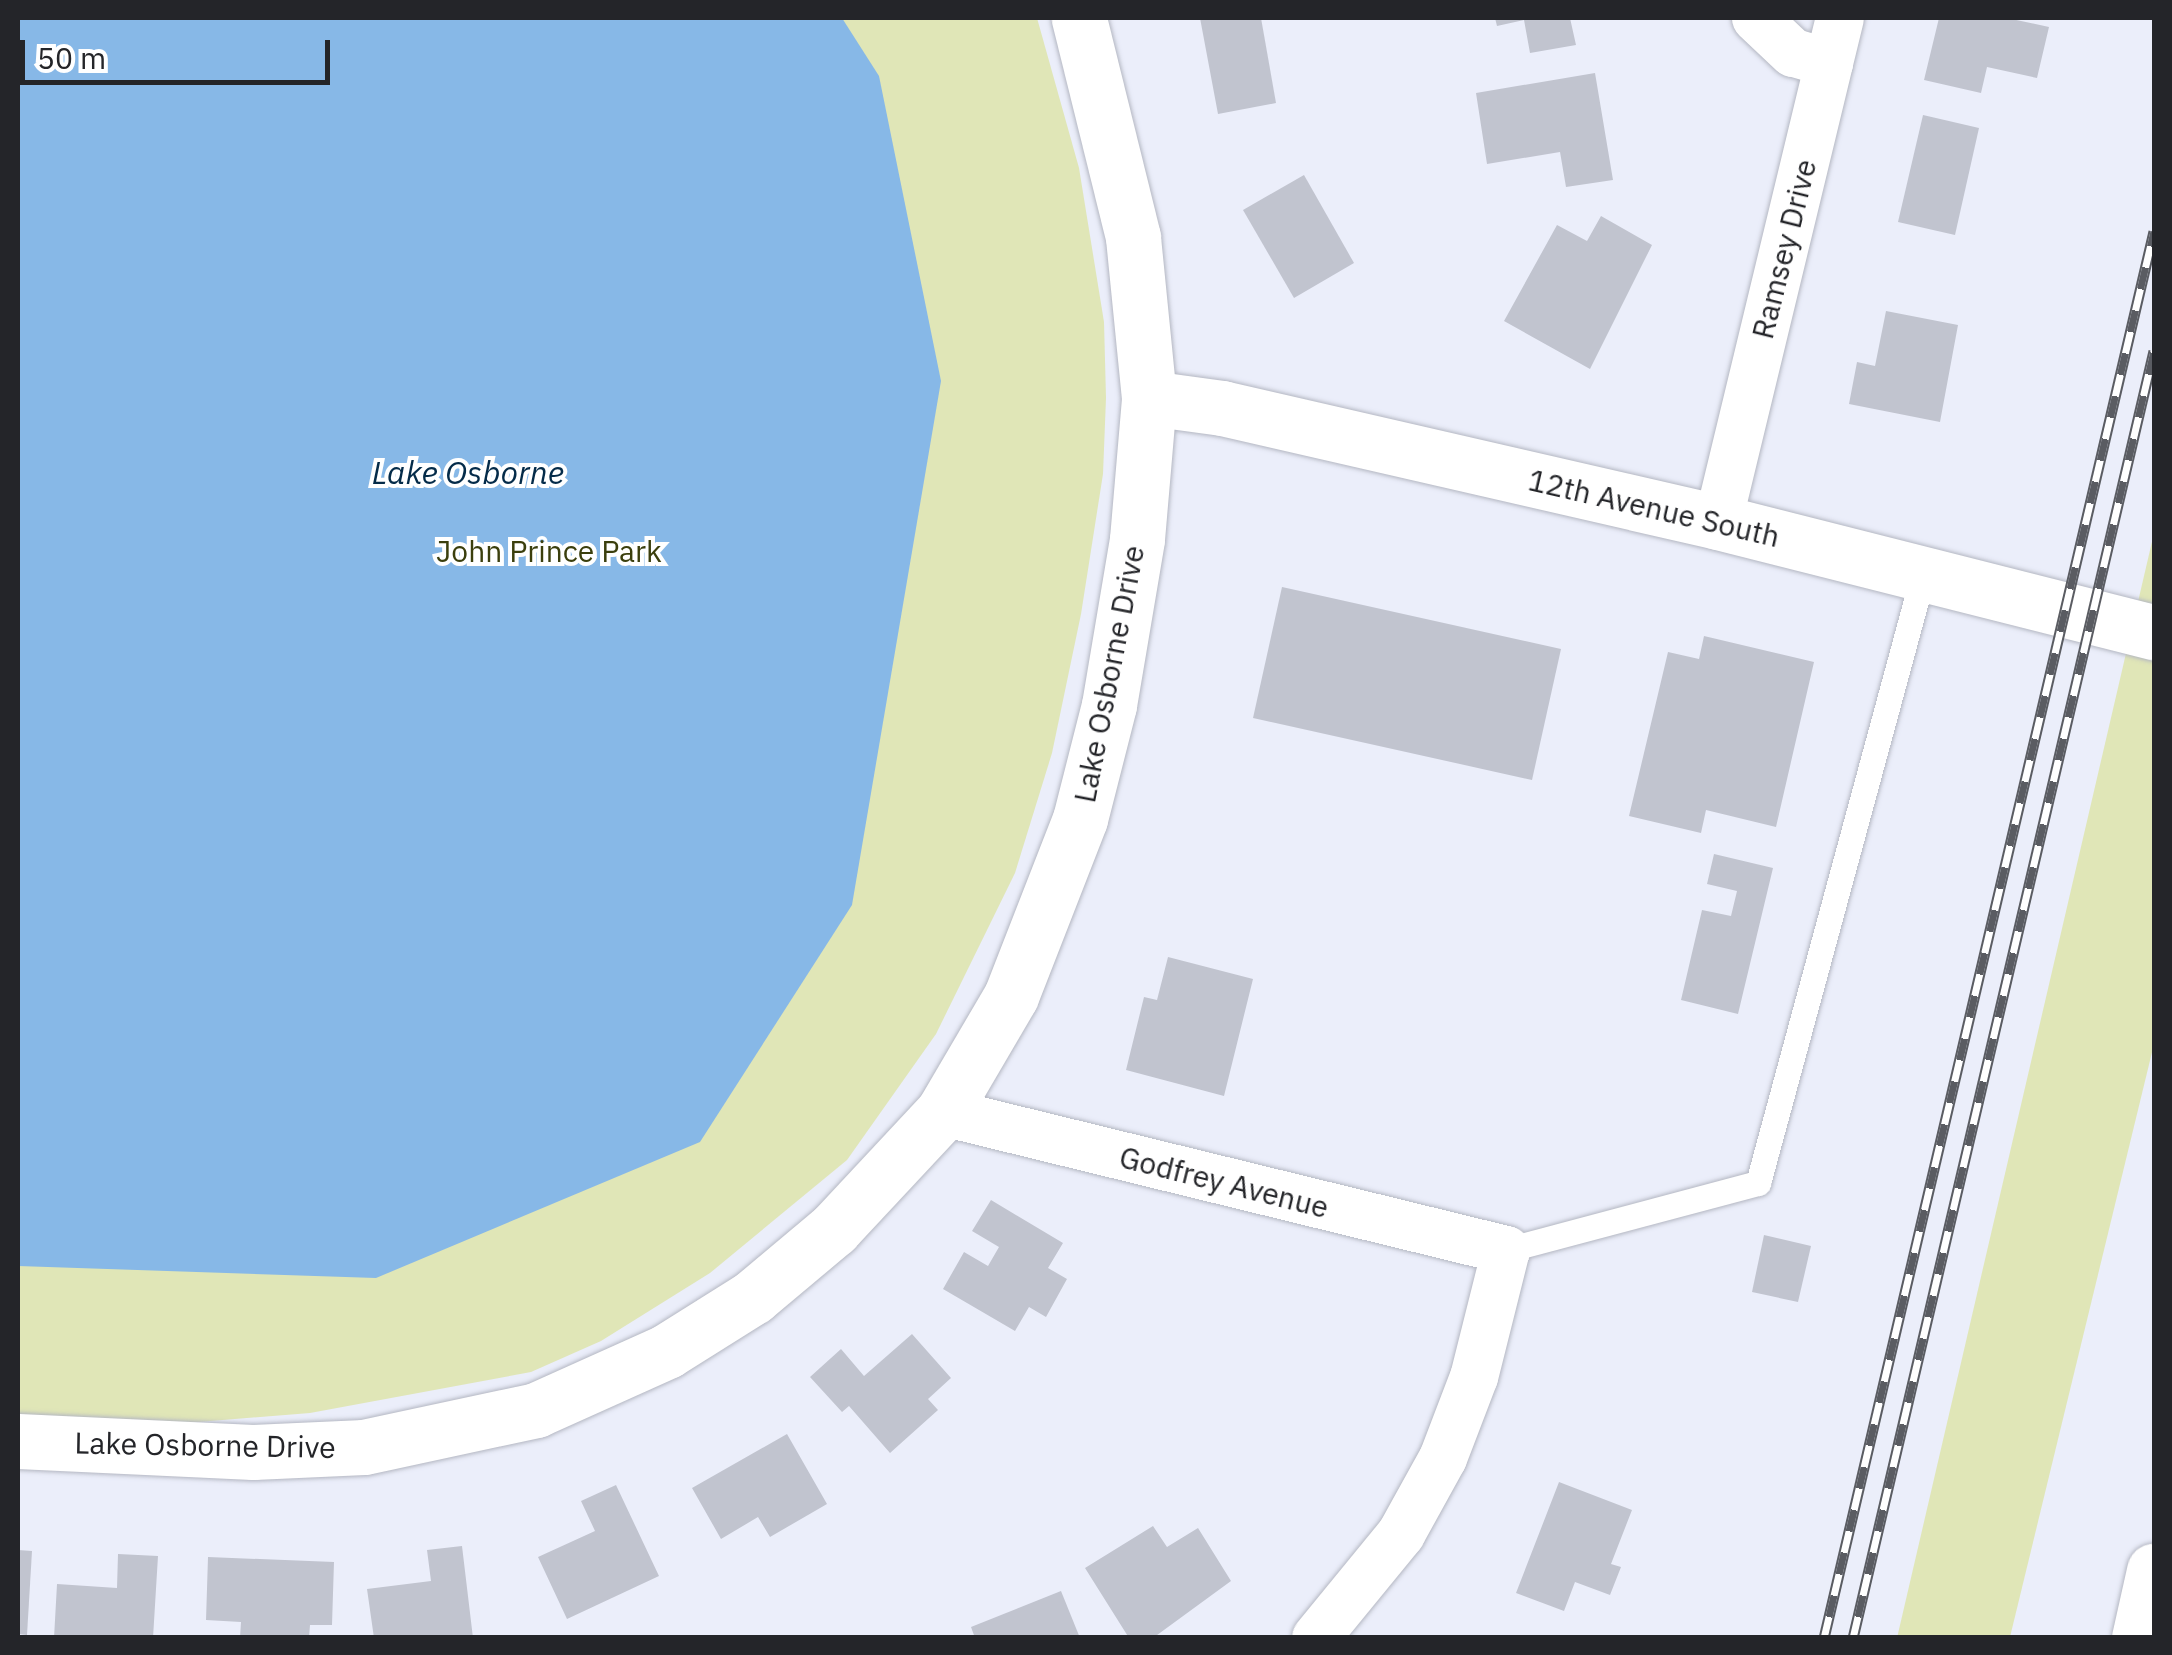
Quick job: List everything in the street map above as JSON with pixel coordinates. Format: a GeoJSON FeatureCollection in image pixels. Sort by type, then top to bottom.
{"type":"FeatureCollection","features":[{"type":"Feature","properties":{"kind":"main road","name":"Lake Osborne Drive"},"geometry":{"type":"LineString","coordinates":[[18,1442],[252,1452],[364,1447],[536,1410],[667,1352],[753,1297],[834,1229],[943,1112],[1011,996],[1080,819],[1109,704],[1137,539],[1149,398],[1133,237],[1079,18]]}},
{"type":"Feature","properties":{"kind":"main road","name":"12th Avenue South"},"geometry":{"type":"LineString","coordinates":[[1149,398],[1222,408],[1718,522],[2154,632]]}},
{"type":"Feature","properties":{"kind":"main road"},"geometry":{"type":"LineString","coordinates":[[2139,1638],[2154,1572]]}},
{"type":"Feature","properties":{"kind":"street"},"geometry":{"type":"LineString","coordinates":[[1756,18],[1793,53],[1829,63]]}},
{"type":"Feature","properties":{"kind":"street","name":"Ramsey Drive"},"geometry":{"type":"LineString","coordinates":[[1718,522],[1840,18]]}},
{"type":"Feature","properties":{"kind":"street","name":"Godfrey Avenue"},"geometry":{"type":"LineString","coordinates":[[943,1112],[1506,1250]]}},
{"type":"Feature","properties":{"kind":"street"},"geometry":{"type":"LineString","coordinates":[[1316,1638],[1401,1534],[1443,1458],[1474,1377],[1506,1250]]}},
{"type":"Feature","properties":{"kind":"lane"},"geometry":{"type":"LineString","coordinates":[[1506,1250],[1758,1183],[1924,571]]}},
{"type":"Feature","properties":{"kind":"green space","name":"Lake Osborne"},"geometry":{"type":"Polygon","coordinates":[[[18,18],[1037,18],[1079,168],[1104,322],[1106,398],[1103,474],[1081,614],[1052,753],[1015,873],[936,1034],[847,1160],[710,1273],[601,1341],[531,1372],[310,1413],[186,1423],[18,1419],[18,18]]]}},
{"type":"Feature","properties":{"kind":"green space"},"geometry":{"type":"Polygon","coordinates":[[[2154,533],[2154,1044],[2010,1637],[1897,1638],[2154,533]]]}},
{"type":"Feature","properties":{"kind":"water","name":"Lake Osborne"},"geometry":{"type":"Polygon","coordinates":[[[18,18],[842,18],[879,76],[941,381],[852,905],[700,1142],[376,1278],[18,1266],[18,18]]]}},
{"type":"Feature","properties":{"kind":"building"},"geometry":{"type":"Polygon","coordinates":[[[1200,18],[1261,18],[1276,103],[1218,114],[1200,18]]]}},
{"type":"Feature","properties":{"kind":"building"},"geometry":{"type":"Polygon","coordinates":[[[1495,18],[1570,18],[1576,45],[1530,53],[1524,20],[1497,26],[1495,18]]]}},
{"type":"Feature","properties":{"kind":"building"},"geometry":{"type":"Polygon","coordinates":[[[1939,18],[2007,18],[2049,27],[2037,78],[1987,67],[1981,93],[1924,80],[1939,18]]]}},
{"type":"Feature","properties":{"kind":"building"},"geometry":{"type":"Polygon","coordinates":[[[1595,73],[1613,180],[1566,187],[1560,152],[1487,164],[1476,93],[1595,73]]]}},
{"type":"Feature","properties":{"kind":"building"},"geometry":{"type":"Polygon","coordinates":[[[1923,115],[1979,128],[1955,235],[1898,222],[1923,115]]]}},
{"type":"Feature","properties":{"kind":"building"},"geometry":{"type":"Polygon","coordinates":[[[1304,175],[1354,263],[1294,298],[1243,210],[1304,175]]]}},
{"type":"Feature","properties":{"kind":"building"},"geometry":{"type":"Polygon","coordinates":[[[1601,216],[1652,245],[1590,369],[1504,321],[1557,225],[1587,241],[1601,216]]]}},
{"type":"Feature","properties":{"kind":"building"},"geometry":{"type":"Polygon","coordinates":[[[1886,311],[1958,325],[1940,422],[1849,404],[1857,362],[1875,366],[1886,311]]]}},
{"type":"Feature","properties":{"kind":"building"},"geometry":{"type":"Polygon","coordinates":[[[1282,587],[1561,649],[1532,780],[1253,718],[1282,587]]]}},
{"type":"Feature","properties":{"kind":"building"},"geometry":{"type":"Polygon","coordinates":[[[1704,636],[1814,662],[1776,827],[1706,810],[1701,833],[1629,816],[1668,652],[1699,659],[1704,636]]]}},
{"type":"Feature","properties":{"kind":"building"},"geometry":{"type":"Polygon","coordinates":[[[1714,854],[1773,868],[1738,1014],[1681,1000],[1702,910],[1731,916],[1737,891],[1707,884],[1714,854]]]}},
{"type":"Feature","properties":{"kind":"building"},"geometry":{"type":"Polygon","coordinates":[[[1168,957],[1253,979],[1224,1096],[1126,1070],[1144,997],[1157,1000],[1168,957]]]}},
{"type":"Feature","properties":{"kind":"building"},"geometry":{"type":"Polygon","coordinates":[[[991,1200],[1063,1243],[1048,1268],[1067,1279],[1046,1317],[1029,1307],[1015,1331],[943,1289],[964,1252],[988,1266],[999,1247],[972,1231],[991,1200]]]}},
{"type":"Feature","properties":{"kind":"building"},"geometry":{"type":"Polygon","coordinates":[[[1764,1235],[1811,1246],[1798,1302],[1752,1292],[1764,1235]]]}},
{"type":"Feature","properties":{"kind":"building"},"geometry":{"type":"Polygon","coordinates":[[[912,1334],[951,1378],[928,1399],[938,1410],[890,1453],[849,1406],[842,1412],[810,1377],[841,1349],[864,1376],[912,1334]]]}},
{"type":"Feature","properties":{"kind":"building"},"geometry":{"type":"Polygon","coordinates":[[[787,1434],[827,1504],[770,1537],[758,1517],[721,1539],[692,1488],[787,1434]]]}},
{"type":"Feature","properties":{"kind":"building"},"geometry":{"type":"Polygon","coordinates":[[[1559,1482],[1632,1510],[1611,1564],[1621,1567],[1610,1595],[1575,1582],[1564,1611],[1516,1593],[1559,1482]]]}},
{"type":"Feature","properties":{"kind":"building"},"geometry":{"type":"Polygon","coordinates":[[[616,1485],[659,1576],[567,1619],[538,1557],[595,1531],[581,1501],[616,1485]]]}},
{"type":"Feature","properties":{"kind":"building"},"geometry":{"type":"Polygon","coordinates":[[[1153,1526],[1167,1547],[1198,1528],[1231,1581],[1153,1638],[1129,1638],[1085,1568],[1153,1526]]]}},
{"type":"Feature","properties":{"kind":"building"},"geometry":{"type":"Polygon","coordinates":[[[462,1546],[473,1638],[374,1638],[367,1589],[431,1581],[427,1550],[462,1546]]]}},
{"type":"Feature","properties":{"kind":"building"},"geometry":{"type":"Polygon","coordinates":[[[18,1550],[32,1551],[27,1635],[18,1634],[18,1550]]]}},
{"type":"Feature","properties":{"kind":"building"},"geometry":{"type":"Polygon","coordinates":[[[118,1554],[158,1556],[153,1638],[54,1638],[57,1584],[117,1588],[118,1554]]]}},
{"type":"Feature","properties":{"kind":"building"},"geometry":{"type":"Polygon","coordinates":[[[208,1557],[334,1562],[332,1625],[310,1625],[309,1638],[240,1638],[241,1622],[206,1620],[208,1557]]]}},
{"type":"Feature","properties":{"kind":"building"},"geometry":{"type":"Polygon","coordinates":[[[1061,1591],[1080,1638],[975,1638],[971,1627],[1061,1591]]]}},
{"type":"Feature","properties":{"kind":"railway"},"geometry":{"type":"LineString","coordinates":[[1824,1638],[2154,231]]}},
{"type":"Feature","properties":{"kind":"railway"},"geometry":{"type":"LineString","coordinates":[[1853,1638],[2154,351]]}},
{"type":"Feature","properties":{"kind":"park label","name":"John Prince Park"},"geometry":{"type":"Point","coordinates":[549,551]}}]}
